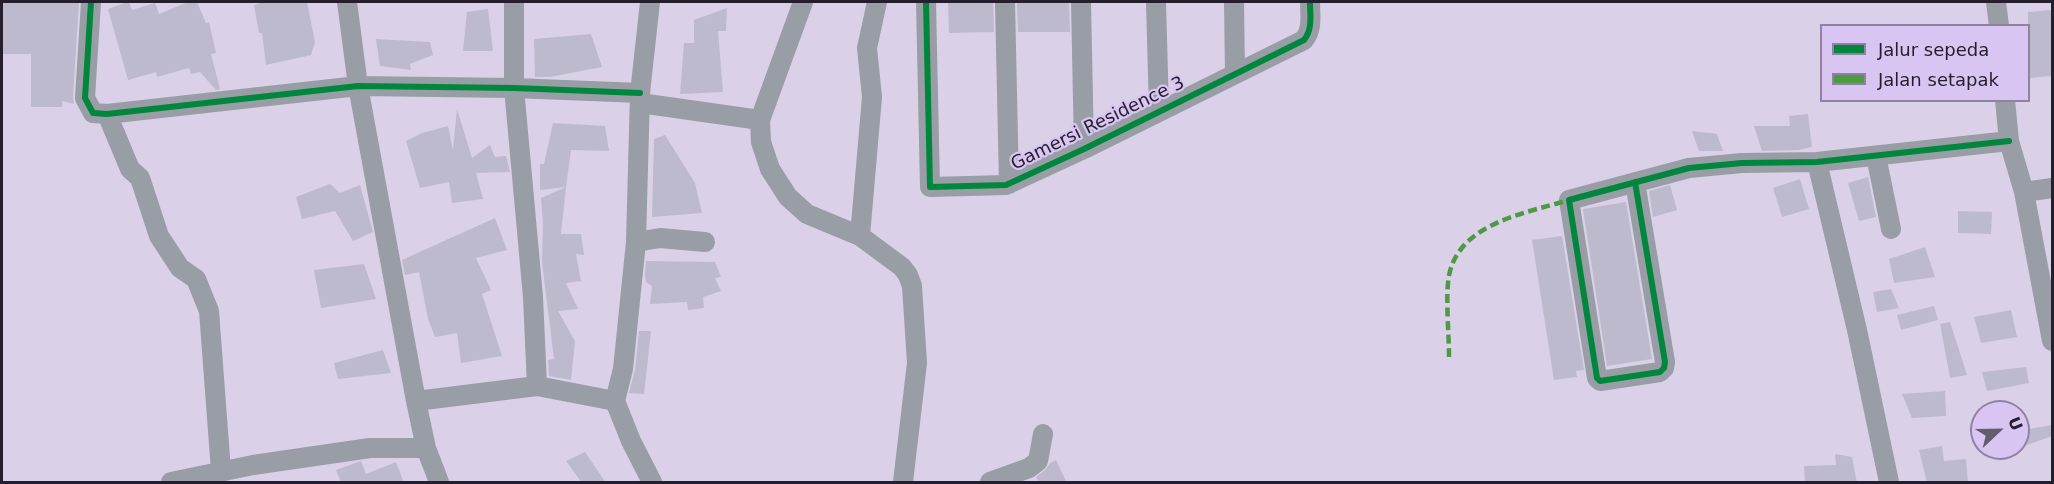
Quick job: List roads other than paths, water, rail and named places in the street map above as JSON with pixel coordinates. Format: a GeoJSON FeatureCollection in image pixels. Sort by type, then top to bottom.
{"type":"FeatureCollection","features":[{"type":"Feature","properties":{"kind":"street"},"geometry":{"type":"LineString","coordinates":[[91,2],[85,98],[93,113],[107,114],[358,86],[514,88],[640,98],[760,120]]}},
{"type":"Feature","properties":{"kind":"street"},"geometry":{"type":"LineString","coordinates":[[347,2],[358,86],[416,401],[426,448],[439,483]]}},
{"type":"Feature","properties":{"kind":"street"},"geometry":{"type":"LineString","coordinates":[[514,2],[514,88],[533,297],[537,386]]}},
{"type":"Feature","properties":{"kind":"street"},"geometry":{"type":"LineString","coordinates":[[650,2],[640,98],[636,242],[623,369],[615,401],[631,441],[652,483]]}},
{"type":"Feature","properties":{"kind":"street"},"geometry":{"type":"LineString","coordinates":[[803,2],[760,120],[761,142],[770,169],[788,197],[807,214],[860,236],[902,267],[908,275],[912,286],[917,363],[903,483]]}},
{"type":"Feature","properties":{"kind":"street"},"geometry":{"type":"LineString","coordinates":[[860,236],[872,86],[867,48],[877,2]]}},
{"type":"Feature","properties":{"kind":"street","name":"Gamersi Residence 3"},"geometry":{"type":"LineString","coordinates":[[926,2],[930,187],[1009,184],[1084,149],[1304,40],[1310,26],[1310,2]]}},
{"type":"Feature","properties":{"kind":"street","name":"Gamersi Residence 3"},"geometry":{"type":"LineString","coordinates":[[1005,2],[1009,184]]}},
{"type":"Feature","properties":{"kind":"street","name":"Gamersi Residence 3"},"geometry":{"type":"LineString","coordinates":[[1081,2],[1084,149]]}},
{"type":"Feature","properties":{"kind":"street","name":"Gamersi Residence 3"},"geometry":{"type":"LineString","coordinates":[[1156,2],[1159,111]]}},
{"type":"Feature","properties":{"kind":"street"},"geometry":{"type":"LineString","coordinates":[[1234,2],[1235,74]]}},
{"type":"Feature","properties":{"kind":"street"},"geometry":{"type":"LineString","coordinates":[[1996,2],[1999,24]]}},
{"type":"Feature","properties":{"kind":"street"},"geometry":{"type":"LineString","coordinates":[[2005,102],[2009,141],[2024,192],[2052,341]]}},
{"type":"Feature","properties":{"kind":"street"},"geometry":{"type":"LineString","coordinates":[[107,114],[130,169],[140,178],[159,236],[180,268],[196,279],[209,311],[221,471]]}},
{"type":"Feature","properties":{"kind":"street"},"geometry":{"type":"LineString","coordinates":[[1635,182],[1665,362],[1664,368],[1660,372],[1600,381],[1597,378],[1569,200],[1635,182],[1689,168],[1742,163],[1817,162],[2009,141]]}},
{"type":"Feature","properties":{"kind":"street"},"geometry":{"type":"LineString","coordinates":[[1876,156],[1892,229]]}},
{"type":"Feature","properties":{"kind":"street"},"geometry":{"type":"LineString","coordinates":[[1817,162],[1857,330],[1889,483]]}},
{"type":"Feature","properties":{"kind":"street"},"geometry":{"type":"LineString","coordinates":[[2024,192],[2052,189]]}},
{"type":"Feature","properties":{"kind":"street"},"geometry":{"type":"LineString","coordinates":[[636,242],[660,238],[705,242]]}},
{"type":"Feature","properties":{"kind":"street"},"geometry":{"type":"LineString","coordinates":[[416,401],[537,386],[615,401]]}},
{"type":"Feature","properties":{"kind":"street"},"geometry":{"type":"LineString","coordinates":[[990,483],[1029,468],[1038,461],[1043,434]]}},
{"type":"Feature","properties":{"kind":"street"},"geometry":{"type":"LineString","coordinates":[[171,483],[221,471],[370,448],[426,448]]}}]}
